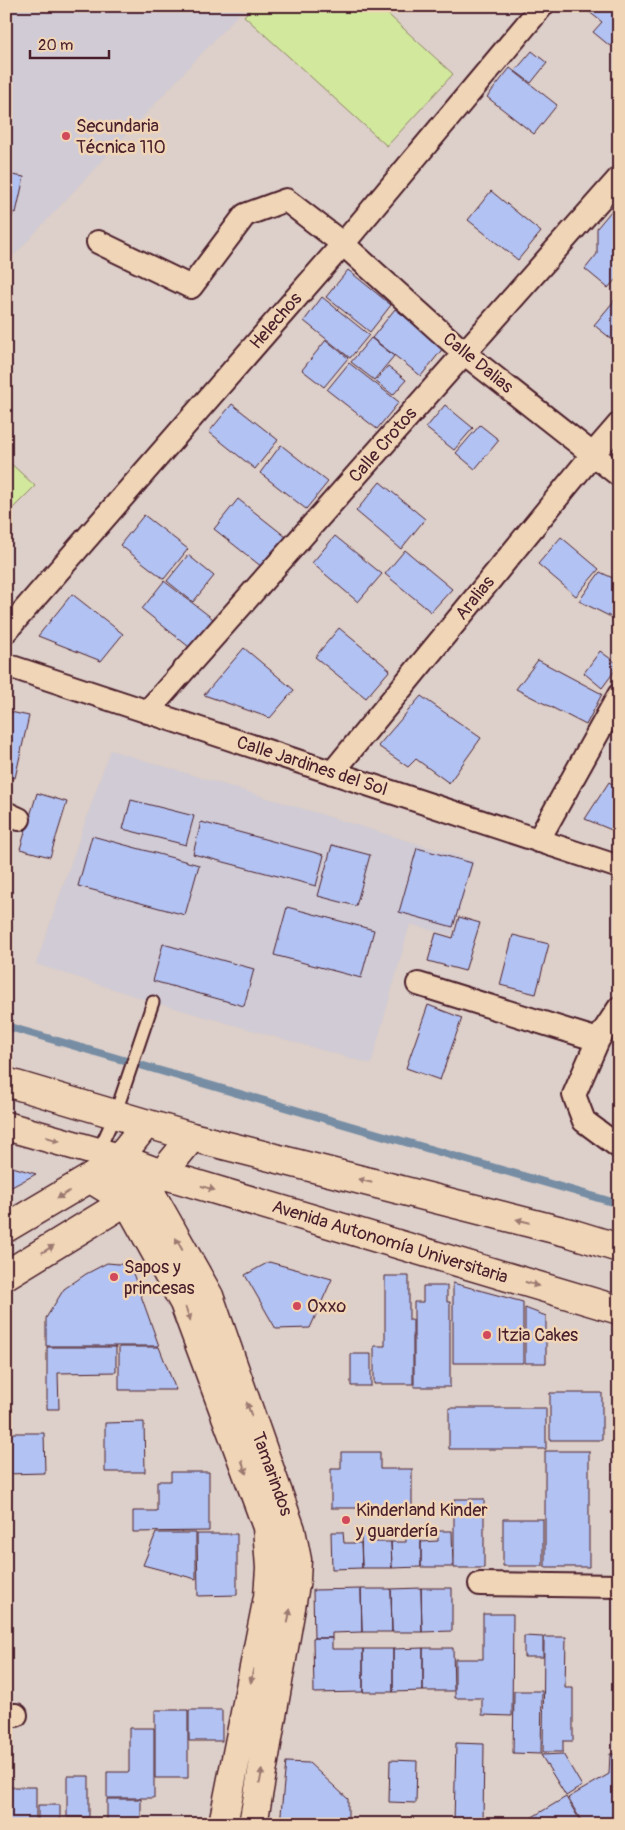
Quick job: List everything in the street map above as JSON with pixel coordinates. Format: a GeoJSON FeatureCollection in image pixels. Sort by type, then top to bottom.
{"type":"FeatureCollection","features":[{"type":"Feature","properties":{"kind":"street","name":"Helechos"},"geometry":{"type":"LineString","coordinates":[[6,631],[343,244],[542,6]]}},
{"type":"Feature","properties":{"kind":"street","name":"Calle Crotos"},"geometry":{"type":"LineString","coordinates":[[147,712],[619,178]]}},
{"type":"Feature","properties":{"kind":"street","name":"Calle Dalias"},"geometry":{"type":"LineString","coordinates":[[98,242],[191,287],[245,215],[286,200],[343,244],[464,353],[619,475]]}},
{"type":"Feature","properties":{"kind":"street","name":"Aralias"},"geometry":{"type":"LineString","coordinates":[[332,773],[619,424]]}},
{"type":"Feature","properties":{"kind":"street","name":"Calle Jardines del Sol"},"geometry":{"type":"LineString","coordinates":[[6,665],[619,867]]}},
{"type":"Feature","properties":{"kind":"street"},"geometry":{"type":"LineString","coordinates":[[538,841],[619,695]]}},
{"type":"Feature","properties":{"kind":"street"},"geometry":{"type":"LineString","coordinates":[[418,984],[598,1040]]}},
{"type":"Feature","properties":{"kind":"street"},"geometry":{"type":"LineString","coordinates":[[619,1008],[598,1040],[574,1095],[584,1121],[619,1147]]}},
{"type":"Feature","properties":{"kind":"street"},"geometry":{"type":"LineString","coordinates":[[6,1082],[192,1138],[560,1231],[619,1248]]}},
{"type":"Feature","properties":{"kind":"street"},"geometry":{"type":"LineString","coordinates":[[6,1228],[104,1164],[146,1124]]}},
{"type":"Feature","properties":{"kind":"street","name":"Avenida Autonomía Universitaria"},"geometry":{"type":"LineString","coordinates":[[6,1126],[104,1164],[146,1188],[619,1310]]}},
{"type":"Feature","properties":{"kind":"street"},"geometry":{"type":"LineString","coordinates":[[6,1275],[146,1188],[192,1138]]}},
{"type":"Feature","properties":{"kind":"street","name":"Tamarindos"},"geometry":{"type":"LineString","coordinates":[[104,1164],[146,1188],[209,1296],[291,1530],[297,1560],[296,1579],[253,1824]]}},
{"type":"Feature","properties":{"kind":"street","name":"Tamarindos"},"geometry":{"type":"LineString","coordinates":[[146,1188],[184,1303],[267,1527],[270,1568],[268,1597],[223,1824]]}},
{"type":"Feature","properties":{"kind":"street"},"geometry":{"type":"LineString","coordinates":[[480,1584],[619,1586]]}},
{"type":"Feature","properties":{"kind":"lane"},"geometry":{"type":"LineString","coordinates":[[104,1164],[115,1115],[153,1002]]}},
{"type":"Feature","properties":{"kind":"shaded area","name":"Secundaria Técnica 110"},"geometry":{"type":"Polygon","coordinates":[[[6,6],[242,6],[244,8],[6,264],[6,6]]]}},
{"type":"Feature","properties":{"kind":"shaded area"},"geometry":{"type":"Polygon","coordinates":[[[110,750],[474,861],[452,936],[410,924],[371,1064],[153,1002],[36,964],[110,750]]]}},
{"type":"Feature","properties":{"kind":"green space"},"geometry":{"type":"Polygon","coordinates":[[[253,6],[379,6],[453,74],[387,146],[244,16],[253,6]]]}},
{"type":"Feature","properties":{"kind":"green space"},"geometry":{"type":"Polygon","coordinates":[[[6,459],[35,486],[6,515],[6,459]]]}},
{"type":"Feature","properties":{"kind":"building"},"geometry":{"type":"Polygon","coordinates":[[[592,6],[619,6],[619,35],[610,46],[593,32],[602,22],[588,11],[592,6]]]}},
{"type":"Feature","properties":{"kind":"building"},"geometry":{"type":"Polygon","coordinates":[[[532,51],[547,63],[531,83],[515,71],[532,51]]]}},
{"type":"Feature","properties":{"kind":"building"},"geometry":{"type":"Polygon","coordinates":[[[510,68],[557,105],[534,134],[487,97],[510,68]]]}},
{"type":"Feature","properties":{"kind":"building"},"geometry":{"type":"Polygon","coordinates":[[[6,174],[24,177],[16,213],[6,211],[6,174]]]}},
{"type":"Feature","properties":{"kind":"building"},"geometry":{"type":"Polygon","coordinates":[[[491,191],[541,232],[518,260],[468,220],[491,191]]]}},
{"type":"Feature","properties":{"kind":"building"},"geometry":{"type":"Polygon","coordinates":[[[617,204],[619,206],[619,284],[615,280],[608,288],[585,269],[597,254],[597,228],[617,204]]]}},
{"type":"Feature","properties":{"kind":"building"},"geometry":{"type":"Polygon","coordinates":[[[6,211],[13,212],[6,243],[6,211]]]}},
{"type":"Feature","properties":{"kind":"building"},"geometry":{"type":"Polygon","coordinates":[[[348,270],[391,305],[370,332],[326,297],[348,270]]]}},
{"type":"Feature","properties":{"kind":"building"},"geometry":{"type":"Polygon","coordinates":[[[322,297],[369,335],[350,358],[304,321],[322,297]]]}},
{"type":"Feature","properties":{"kind":"building"},"geometry":{"type":"Polygon","coordinates":[[[619,297],[619,345],[594,325],[619,297]]]}},
{"type":"Feature","properties":{"kind":"building"},"geometry":{"type":"Polygon","coordinates":[[[395,309],[444,347],[421,376],[372,338],[395,309]]]}},
{"type":"Feature","properties":{"kind":"building"},"geometry":{"type":"Polygon","coordinates":[[[371,338],[394,356],[374,380],[351,362],[371,338]]]}},
{"type":"Feature","properties":{"kind":"building"},"geometry":{"type":"Polygon","coordinates":[[[326,340],[348,358],[324,387],[302,370],[326,340]]]}},
{"type":"Feature","properties":{"kind":"building"},"geometry":{"type":"Polygon","coordinates":[[[349,363],[399,402],[377,429],[327,390],[349,363]]]}},
{"type":"Feature","properties":{"kind":"building"},"geometry":{"type":"Polygon","coordinates":[[[388,366],[406,380],[393,395],[375,381],[388,366]]]}},
{"type":"Feature","properties":{"kind":"building"},"geometry":{"type":"Polygon","coordinates":[[[232,404],[278,440],[255,469],[209,432],[232,404]]]}},
{"type":"Feature","properties":{"kind":"building"},"geometry":{"type":"Polygon","coordinates":[[[445,405],[473,428],[454,450],[426,428],[445,405]]]}},
{"type":"Feature","properties":{"kind":"building"},"geometry":{"type":"Polygon","coordinates":[[[480,425],[499,440],[475,469],[456,453],[480,425]]]}},
{"type":"Feature","properties":{"kind":"building"},"geometry":{"type":"Polygon","coordinates":[[[281,445],[328,482],[306,509],[260,473],[281,445]]]}},
{"type":"Feature","properties":{"kind":"building"},"geometry":{"type":"Polygon","coordinates":[[[380,482],[425,519],[401,549],[356,511],[380,482]]]}},
{"type":"Feature","properties":{"kind":"building"},"geometry":{"type":"Polygon","coordinates":[[[238,499],[286,537],[262,567],[214,529],[238,499]]]}},
{"type":"Feature","properties":{"kind":"building"},"geometry":{"type":"Polygon","coordinates":[[[144,515],[188,549],[164,579],[120,545],[144,515]]]}},
{"type":"Feature","properties":{"kind":"building"},"geometry":{"type":"Polygon","coordinates":[[[335,536],[382,574],[358,602],[312,563],[335,536]]]}},
{"type":"Feature","properties":{"kind":"building"},"geometry":{"type":"Polygon","coordinates":[[[561,537],[599,569],[576,596],[538,564],[561,537]]]}},
{"type":"Feature","properties":{"kind":"building"},"geometry":{"type":"Polygon","coordinates":[[[405,550],[452,589],[431,612],[385,574],[405,550]]]}},
{"type":"Feature","properties":{"kind":"building"},"geometry":{"type":"Polygon","coordinates":[[[188,555],[214,576],[193,602],[167,581],[188,555]]]}},
{"type":"Feature","properties":{"kind":"building"},"geometry":{"type":"Polygon","coordinates":[[[600,572],[619,581],[619,621],[579,601],[600,572]]]}},
{"type":"Feature","properties":{"kind":"building"},"geometry":{"type":"Polygon","coordinates":[[[164,581],[217,622],[194,651],[142,609],[164,581]]]}},
{"type":"Feature","properties":{"kind":"building"},"geometry":{"type":"Polygon","coordinates":[[[72,594],[123,634],[101,661],[38,636],[72,594]]]}},
{"type":"Feature","properties":{"kind":"building"},"geometry":{"type":"Polygon","coordinates":[[[339,628],[390,670],[366,698],[315,657],[339,628]]]}},
{"type":"Feature","properties":{"kind":"building"},"geometry":{"type":"Polygon","coordinates":[[[244,648],[294,690],[270,718],[204,695],[244,648]]]}},
{"type":"Feature","properties":{"kind":"building"},"geometry":{"type":"Polygon","coordinates":[[[600,651],[619,665],[602,688],[584,673],[600,651]]]}},
{"type":"Feature","properties":{"kind":"building"},"geometry":{"type":"Polygon","coordinates":[[[538,660],[602,694],[586,725],[516,689],[538,660]]]}},
{"type":"Feature","properties":{"kind":"building"},"geometry":{"type":"Polygon","coordinates":[[[421,696],[481,738],[449,783],[416,759],[408,767],[378,746],[421,696]]]}},
{"type":"Feature","properties":{"kind":"building"},"geometry":{"type":"Polygon","coordinates":[[[6,711],[29,716],[15,778],[6,776],[6,711]]]}},
{"type":"Feature","properties":{"kind":"building"},"geometry":{"type":"Polygon","coordinates":[[[609,782],[619,788],[619,833],[585,819],[609,782]]]}},
{"type":"Feature","properties":{"kind":"building"},"geometry":{"type":"Polygon","coordinates":[[[37,793],[67,802],[50,857],[20,849],[37,793]]]}},
{"type":"Feature","properties":{"kind":"building"},"geometry":{"type":"Polygon","coordinates":[[[131,800],[194,816],[186,845],[123,829],[131,800]]]}},
{"type":"Feature","properties":{"kind":"building"},"geometry":{"type":"Polygon","coordinates":[[[201,822],[324,855],[316,886],[193,854],[201,822]]]}},
{"type":"Feature","properties":{"kind":"building"},"geometry":{"type":"Polygon","coordinates":[[[92,836],[199,865],[185,915],[78,886],[92,836]]]}},
{"type":"Feature","properties":{"kind":"building"},"geometry":{"type":"Polygon","coordinates":[[[332,845],[370,855],[356,906],[318,896],[332,845]]]}},
{"type":"Feature","properties":{"kind":"building"},"geometry":{"type":"Polygon","coordinates":[[[417,848],[472,863],[453,927],[399,912],[417,848]]]}},
{"type":"Feature","properties":{"kind":"building"},"geometry":{"type":"Polygon","coordinates":[[[287,907],[374,930],[361,978],[274,955],[287,907]]]}},
{"type":"Feature","properties":{"kind":"building"},"geometry":{"type":"Polygon","coordinates":[[[459,917],[480,923],[465,971],[428,961],[436,933],[453,938],[459,917]]]}},
{"type":"Feature","properties":{"kind":"building"},"geometry":{"type":"Polygon","coordinates":[[[513,935],[549,944],[536,994],[500,985],[513,935]]]}},
{"type":"Feature","properties":{"kind":"building"},"geometry":{"type":"Polygon","coordinates":[[[163,944],[254,969],[244,1006],[153,981],[163,944]]]}},
{"type":"Feature","properties":{"kind":"building"},"geometry":{"type":"Polygon","coordinates":[[[428,1005],[462,1018],[440,1080],[406,1068],[428,1005]]]}},
{"type":"Feature","properties":{"kind":"building"},"geometry":{"type":"Polygon","coordinates":[[[6,1165],[36,1174],[6,1190],[6,1165]]]}},
{"type":"Feature","properties":{"kind":"building"},"geometry":{"type":"Polygon","coordinates":[[[269,1262],[332,1279],[310,1328],[276,1329],[245,1275],[269,1262]]]}},
{"type":"Feature","properties":{"kind":"building"},"geometry":{"type":"Polygon","coordinates":[[[107,1263],[130,1265],[159,1346],[46,1346],[46,1318],[64,1289],[107,1263]]]}},
{"type":"Feature","properties":{"kind":"building"},"geometry":{"type":"Polygon","coordinates":[[[385,1276],[409,1276],[409,1320],[413,1320],[413,1384],[374,1384],[374,1346],[385,1346],[385,1276]]]}},
{"type":"Feature","properties":{"kind":"building"},"geometry":{"type":"Polygon","coordinates":[[[453,1283],[523,1302],[523,1363],[453,1363],[453,1283]]]}},
{"type":"Feature","properties":{"kind":"building"},"geometry":{"type":"Polygon","coordinates":[[[423,1286],[447,1286],[447,1302],[450,1302],[450,1387],[414,1387],[414,1302],[423,1302],[423,1286]]]}},
{"type":"Feature","properties":{"kind":"building"},"geometry":{"type":"Polygon","coordinates":[[[525,1308],[546,1316],[546,1363],[525,1363],[525,1308]]]}},
{"type":"Feature","properties":{"kind":"building"},"geometry":{"type":"Polygon","coordinates":[[[47,1347],[116,1347],[116,1372],[58,1373],[59,1409],[47,1409],[47,1347]]]}},
{"type":"Feature","properties":{"kind":"building"},"geometry":{"type":"Polygon","coordinates":[[[119,1347],[159,1347],[176,1390],[119,1390],[119,1347]]]}},
{"type":"Feature","properties":{"kind":"building"},"geometry":{"type":"Polygon","coordinates":[[[351,1354],[371,1354],[371,1386],[351,1386],[351,1354]]]}},
{"type":"Feature","properties":{"kind":"building"},"geometry":{"type":"Polygon","coordinates":[[[550,1393],[602,1393],[602,1440],[550,1440],[550,1393]]]}},
{"type":"Feature","properties":{"kind":"building"},"geometry":{"type":"Polygon","coordinates":[[[449,1408],[546,1408],[546,1449],[449,1449],[449,1408]]]}},
{"type":"Feature","properties":{"kind":"building"},"geometry":{"type":"Polygon","coordinates":[[[144,1422],[145,1472],[105,1472],[105,1423],[144,1422]]]}},
{"type":"Feature","properties":{"kind":"building"},"geometry":{"type":"Polygon","coordinates":[[[6,1433],[44,1433],[45,1473],[6,1474],[6,1433]]]}},
{"type":"Feature","properties":{"kind":"building"},"geometry":{"type":"Polygon","coordinates":[[[545,1451],[589,1451],[589,1567],[545,1567],[545,1451]]]}},
{"type":"Feature","properties":{"kind":"building"},"geometry":{"type":"Polygon","coordinates":[[[341,1452],[380,1452],[380,1469],[412,1469],[412,1508],[331,1508],[331,1469],[341,1469],[341,1452]]]}},
{"type":"Feature","properties":{"kind":"building"},"geometry":{"type":"Polygon","coordinates":[[[171,1472],[209,1472],[209,1531],[133,1532],[133,1511],[157,1511],[157,1481],[171,1481],[171,1472]]]}},
{"type":"Feature","properties":{"kind":"building"},"geometry":{"type":"Polygon","coordinates":[[[454,1499],[484,1499],[484,1568],[454,1568],[454,1499]]]}},
{"type":"Feature","properties":{"kind":"building"},"geometry":{"type":"Polygon","coordinates":[[[503,1519],[543,1519],[543,1566],[503,1566],[503,1519]]]}},
{"type":"Feature","properties":{"kind":"building"},"geometry":{"type":"Polygon","coordinates":[[[376,1531],[376,1542],[391,1542],[392,1568],[362,1568],[361,1532],[376,1531]]]}},
{"type":"Feature","properties":{"kind":"building"},"geometry":{"type":"Polygon","coordinates":[[[438,1531],[452,1531],[453,1567],[421,1567],[421,1542],[438,1541],[438,1531]]]}},
{"type":"Feature","properties":{"kind":"building"},"geometry":{"type":"Polygon","coordinates":[[[331,1532],[343,1532],[344,1543],[361,1543],[362,1568],[332,1569],[331,1532]]]}},
{"type":"Feature","properties":{"kind":"building"},"geometry":{"type":"Polygon","coordinates":[[[406,1532],[421,1532],[421,1567],[392,1568],[391,1542],[406,1542],[406,1532]]]}},
{"type":"Feature","properties":{"kind":"building"},"geometry":{"type":"Polygon","coordinates":[[[156,1533],[196,1533],[196,1579],[143,1565],[156,1533]]]}},
{"type":"Feature","properties":{"kind":"building"},"geometry":{"type":"Polygon","coordinates":[[[197,1534],[237,1534],[237,1595],[198,1596],[197,1534]]]}},
{"type":"Feature","properties":{"kind":"building"},"geometry":{"type":"Polygon","coordinates":[[[421,1588],[422,1632],[392,1632],[391,1589],[421,1588]]]}},
{"type":"Feature","properties":{"kind":"building"},"geometry":{"type":"Polygon","coordinates":[[[421,1588],[452,1588],[452,1631],[422,1632],[421,1588]]]}},
{"type":"Feature","properties":{"kind":"building"},"geometry":{"type":"Polygon","coordinates":[[[361,1589],[362,1632],[332,1633],[332,1638],[314,1638],[313,1590],[361,1589]]]}},
{"type":"Feature","properties":{"kind":"building"},"geometry":{"type":"Polygon","coordinates":[[[361,1589],[391,1589],[392,1632],[362,1632],[361,1589]]]}},
{"type":"Feature","properties":{"kind":"building"},"geometry":{"type":"Polygon","coordinates":[[[483,1614],[513,1614],[512,1716],[482,1715],[482,1698],[455,1698],[455,1659],[483,1659],[483,1614]]]}},
{"type":"Feature","properties":{"kind":"building"},"geometry":{"type":"Polygon","coordinates":[[[524,1636],[543,1637],[543,1657],[524,1657],[524,1636]]]}},
{"type":"Feature","properties":{"kind":"building"},"geometry":{"type":"Polygon","coordinates":[[[544,1637],[566,1637],[565,1688],[573,1688],[573,1741],[563,1741],[563,1752],[543,1752],[544,1637]]]}},
{"type":"Feature","properties":{"kind":"building"},"geometry":{"type":"Polygon","coordinates":[[[313,1638],[332,1638],[332,1649],[363,1649],[363,1692],[314,1693],[313,1638]]]}},
{"type":"Feature","properties":{"kind":"building"},"geometry":{"type":"Polygon","coordinates":[[[423,1648],[423,1691],[393,1692],[393,1649],[423,1648]]]}},
{"type":"Feature","properties":{"kind":"building"},"geometry":{"type":"Polygon","coordinates":[[[423,1648],[453,1648],[454,1691],[423,1691],[423,1648]]]}},
{"type":"Feature","properties":{"kind":"building"},"geometry":{"type":"Polygon","coordinates":[[[363,1649],[393,1649],[393,1692],[363,1692],[363,1649]]]}},
{"type":"Feature","properties":{"kind":"building"},"geometry":{"type":"Polygon","coordinates":[[[514,1691],[542,1691],[541,1754],[513,1753],[514,1691]]]}},
{"type":"Feature","properties":{"kind":"building"},"geometry":{"type":"Polygon","coordinates":[[[155,1710],[188,1710],[188,1778],[155,1778],[155,1710]]]}},
{"type":"Feature","properties":{"kind":"building"},"geometry":{"type":"Polygon","coordinates":[[[189,1710],[222,1710],[222,1741],[189,1741],[189,1710]]]}},
{"type":"Feature","properties":{"kind":"building"},"geometry":{"type":"Polygon","coordinates":[[[129,1728],[154,1728],[154,1798],[107,1798],[107,1772],[129,1772],[129,1728]]]}},
{"type":"Feature","properties":{"kind":"building"},"geometry":{"type":"Polygon","coordinates":[[[456,1743],[484,1744],[483,1823],[454,1822],[456,1743]]]}},
{"type":"Feature","properties":{"kind":"building"},"geometry":{"type":"Polygon","coordinates":[[[563,1754],[582,1786],[566,1796],[541,1755],[563,1754]]]}},
{"type":"Feature","properties":{"kind":"building"},"geometry":{"type":"Polygon","coordinates":[[[610,1754],[619,1754],[619,1824],[583,1824],[568,1798],[609,1774],[610,1754]]]}},
{"type":"Feature","properties":{"kind":"building"},"geometry":{"type":"Polygon","coordinates":[[[390,1760],[417,1761],[416,1803],[389,1802],[390,1760]]]}},
{"type":"Feature","properties":{"kind":"building"},"geometry":{"type":"Polygon","coordinates":[[[286,1762],[309,1763],[348,1799],[348,1824],[280,1824],[286,1762]]]}},
{"type":"Feature","properties":{"kind":"building"},"geometry":{"type":"Polygon","coordinates":[[[67,1776],[89,1776],[89,1817],[67,1817],[67,1776]]]}},
{"type":"Feature","properties":{"kind":"building"},"geometry":{"type":"Polygon","coordinates":[[[6,1787],[36,1787],[36,1824],[6,1824],[6,1787]]]}},
{"type":"Feature","properties":{"kind":"building"},"geometry":{"type":"Polygon","coordinates":[[[566,1797],[582,1824],[525,1824],[524,1822],[566,1797]]]}},
{"type":"Feature","properties":{"kind":"building"},"geometry":{"type":"Polygon","coordinates":[[[107,1799],[141,1799],[141,1824],[107,1824],[107,1799]]]}},
{"type":"Feature","properties":{"kind":"building"},"geometry":{"type":"Polygon","coordinates":[[[38,1805],[60,1805],[60,1824],[38,1824],[38,1805]]]}},
{"type":"Feature","properties":{"kind":"waterway"},"geometry":{"type":"LineString","coordinates":[[6,1026],[619,1204]]}},
{"type":"Feature","properties":{"kind":"place","name":"Secundaria Técnica 110"},"geometry":{"type":"Point","coordinates":[66,136]}},
{"type":"Feature","properties":{"kind":"place","name":"Sapos y princesas"},"geometry":{"type":"Point","coordinates":[114,1277]}},
{"type":"Feature","properties":{"kind":"place","name":"Oxxo"},"geometry":{"type":"Point","coordinates":[297,1306]}},
{"type":"Feature","properties":{"kind":"place","name":"Itzia Cakes"},"geometry":{"type":"Point","coordinates":[487,1335]}},
{"type":"Feature","properties":{"kind":"place","name":"Kinderland Kinder y guardería"},"geometry":{"type":"Point","coordinates":[346,1520]}}]}
